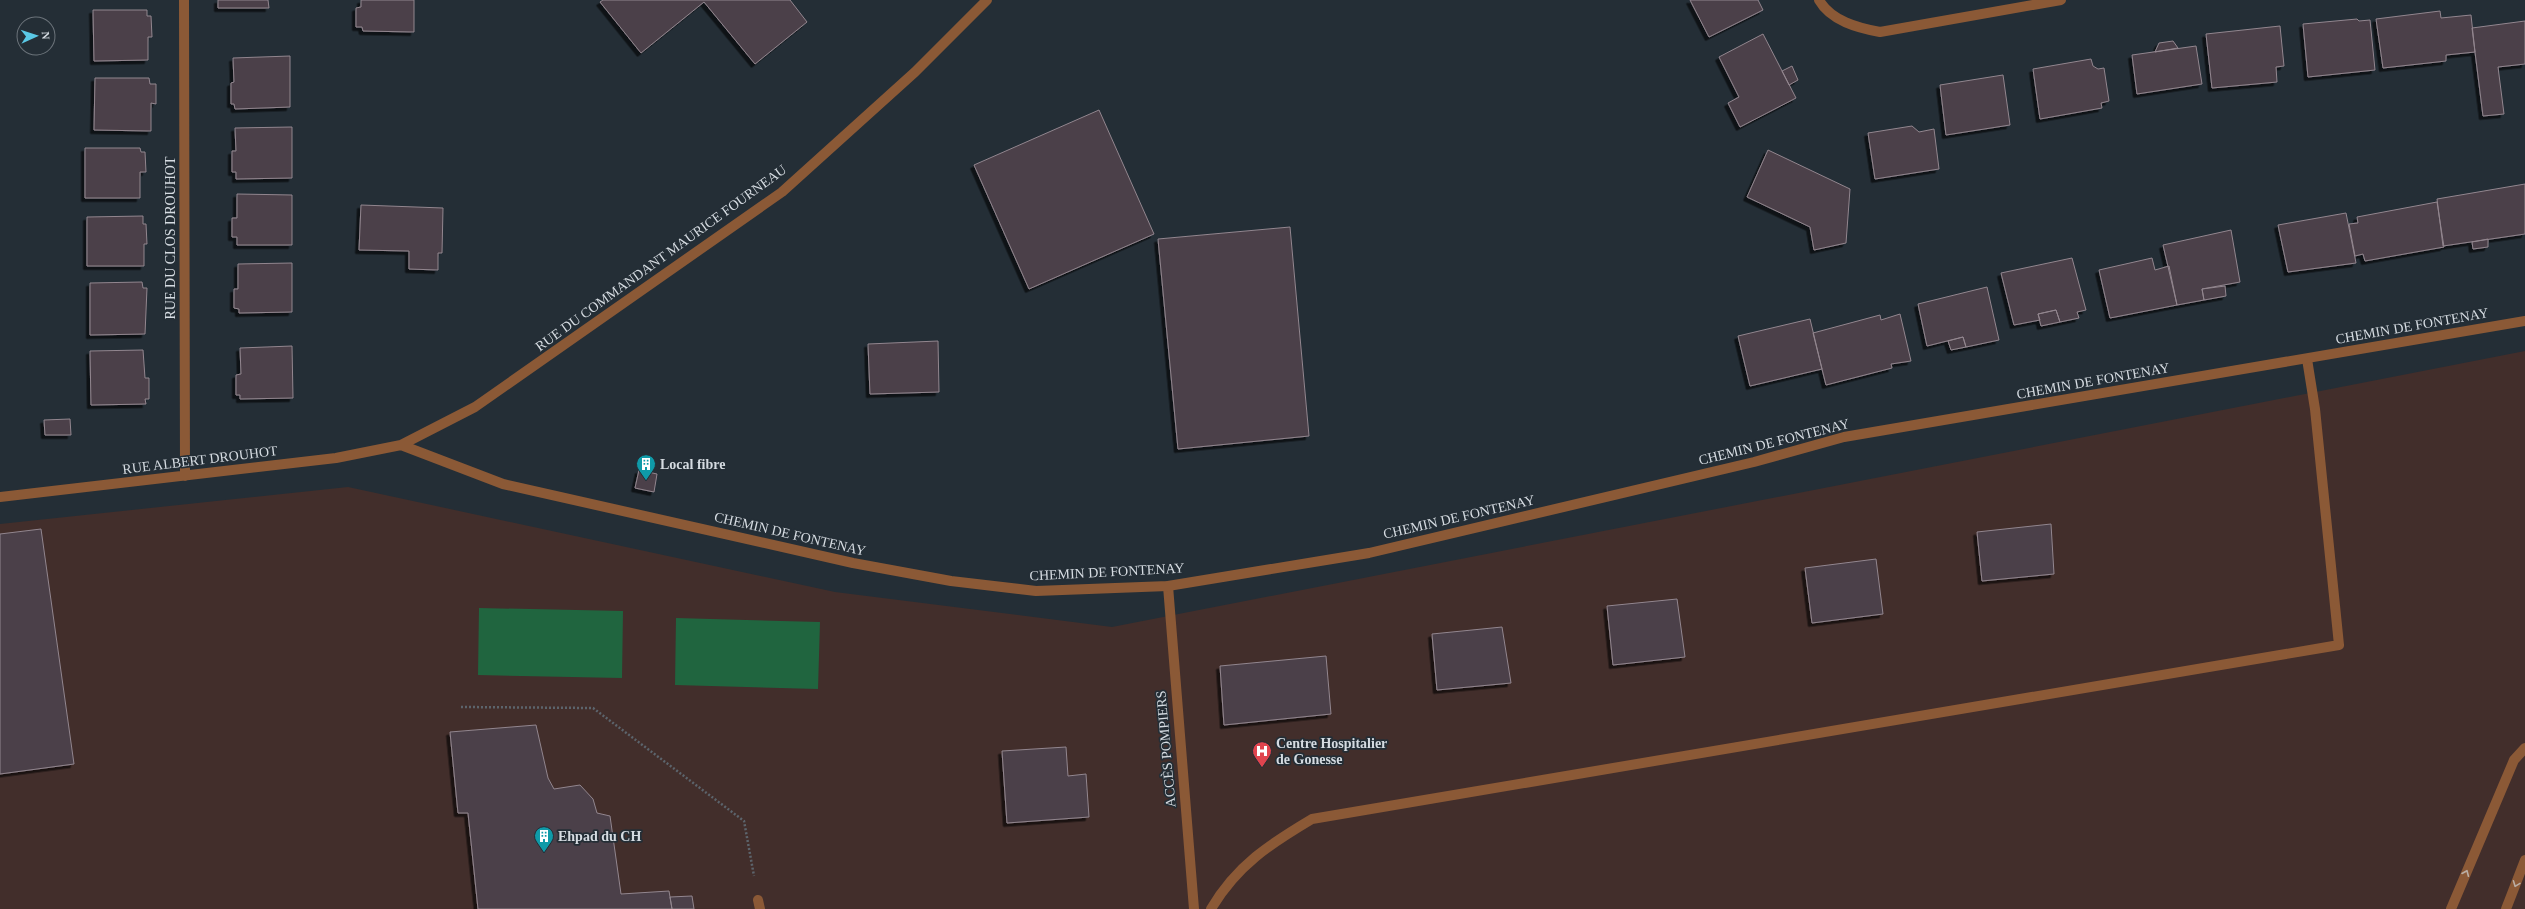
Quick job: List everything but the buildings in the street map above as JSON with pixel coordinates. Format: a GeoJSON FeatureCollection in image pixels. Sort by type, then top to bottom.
{"type":"FeatureCollection","features":[{"type":"Feature","properties":{"kind":"street","name":"RUE DU CLOS DROUHOT"},"geometry":{"type":"LineString","coordinates":[[184,0],[185,476]]}},
{"type":"Feature","properties":{"kind":"street","name":"RUE DU COMMANDANT MAURICE FOURNEAU"},"geometry":{"type":"LineString","coordinates":[[401,445],[475,407],[782,192],[914,72],[987,0]]}},
{"type":"Feature","properties":{"kind":"street"},"geometry":{"type":"LineString","coordinates":[[1819,0],[1824,10],[1857,28],[1880,32],[2061,0]]}},
{"type":"Feature","properties":{"kind":"street","name":"CHEMIN DE FONTENAY"},"geometry":{"type":"LineString","coordinates":[[401,445],[503,484],[853,563],[951,582],[1036,592],[1168,586],[1369,553],[1746,463],[1844,437],[2525,321]]}},
{"type":"Feature","properties":{"kind":"street"},"geometry":{"type":"LineString","coordinates":[[1211,909],[1224,887],[1266,846],[1312,819],[2339,645],[2315,409],[2307,359]]}},
{"type":"Feature","properties":{"kind":"street","name":"RUE ALBERT DROUHOT"},"geometry":{"type":"LineString","coordinates":[[0,497],[336,458],[401,445]]}},
{"type":"Feature","properties":{"kind":"street","name":"ACCÈS POMPIERS"},"geometry":{"type":"LineString","coordinates":[[1168,586],[1194,909]]}},
{"type":"Feature","properties":{"kind":"street"},"geometry":{"type":"LineString","coordinates":[[2451,909],[2514,760],[2525,748]]}},
{"type":"Feature","properties":{"kind":"street"},"geometry":{"type":"LineString","coordinates":[[2506,909],[2525,860]]}},
{"type":"Feature","properties":{"kind":"path"},"geometry":{"type":"LineString","coordinates":[[461,706],[593,708],[744,821],[759,904]]}},
{"type":"Feature","properties":{"kind":"shaded area","name":"Centre Hospitalier de Gonesse"},"geometry":{"type":"Polygon","coordinates":[[[2525,351],[2525,909],[0,909],[0,524],[348,487],[835,592],[1112,627],[2525,351]]]}},
{"type":"Feature","properties":{"kind":"green space"},"geometry":{"type":"Polygon","coordinates":[[[479,608],[623,611],[622,678],[478,675],[479,608]]]}},
{"type":"Feature","properties":{"kind":"green space"},"geometry":{"type":"Polygon","coordinates":[[[676,618],[820,622],[818,689],[675,685],[676,618]]]}},
{"type":"Feature","properties":{"kind":"place","name":"Local fibre"},"geometry":{"type":"Point","coordinates":[646,481]}},
{"type":"Feature","properties":{"kind":"place","name":"Centre Hospitalier de Gonesse"},"geometry":{"type":"Point","coordinates":[1262,768]}},
{"type":"Feature","properties":{"kind":"place","name":"Ehpad du CH"},"geometry":{"type":"Point","coordinates":[544,853]}}]}
